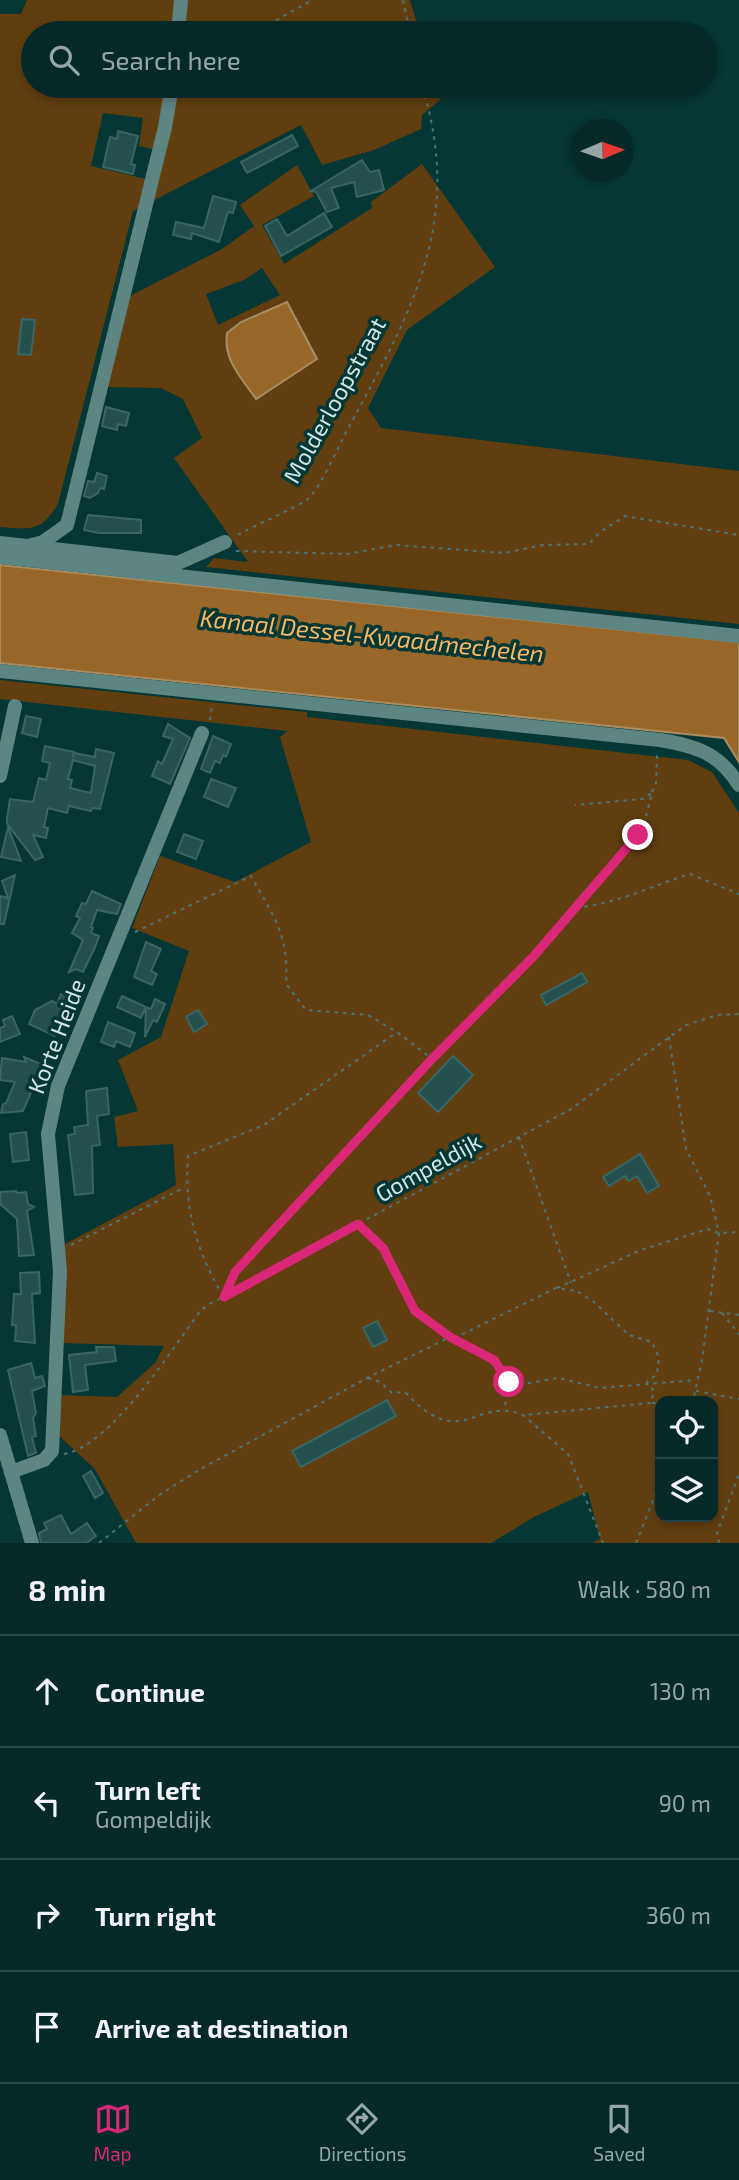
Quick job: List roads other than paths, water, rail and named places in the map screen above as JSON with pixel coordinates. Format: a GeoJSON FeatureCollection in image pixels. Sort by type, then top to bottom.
{"type":"FeatureCollection","features":[{"type":"Feature","properties":{"kind":"street"},"geometry":{"type":"LineString","coordinates":[[179,21],[181,0]]}},
{"type":"Feature","properties":{"kind":"street"},"geometry":{"type":"LineString","coordinates":[[76,552],[66,536],[67,525],[170,98]]}},
{"type":"Feature","properties":{"kind":"street"},"geometry":{"type":"LineString","coordinates":[[29,546],[43,542],[67,525]]}},
{"type":"Feature","properties":{"kind":"street"},"geometry":{"type":"LineString","coordinates":[[0,543],[178,563],[218,545]]}},
{"type":"Feature","properties":{"kind":"street"},"geometry":{"type":"LineString","coordinates":[[0,556],[739,636]]}},
{"type":"Feature","properties":{"kind":"street"},"geometry":{"type":"LineString","coordinates":[[0,671],[660,740],[709,752],[724,764],[739,785]]}},
{"type":"Feature","properties":{"kind":"street"},"geometry":{"type":"LineString","coordinates":[[0,776],[15,706]]}},
{"type":"Feature","properties":{"kind":"street","name":"Korte Heide"},"geometry":{"type":"LineString","coordinates":[[11,1472],[50,1456],[53,1438],[60,1251],[48,1134],[51,1111],[58,1086],[202,733]]}},
{"type":"Feature","properties":{"kind":"street"},"geometry":{"type":"LineString","coordinates":[[0,1435],[32,1543]]}},
{"type":"Feature","properties":{"kind":"water"},"geometry":{"type":"Polygon","coordinates":[[[287,302],[317,359],[256,399],[231,361],[227,333],[241,322],[287,302]]]}},
{"type":"Feature","properties":{"kind":"water","name":"Kanaal Dessel-Kwaadmechelen"},"geometry":{"type":"Polygon","coordinates":[[[0,565],[739,642],[739,762],[724,738],[0,663],[0,565]]]}}]}
